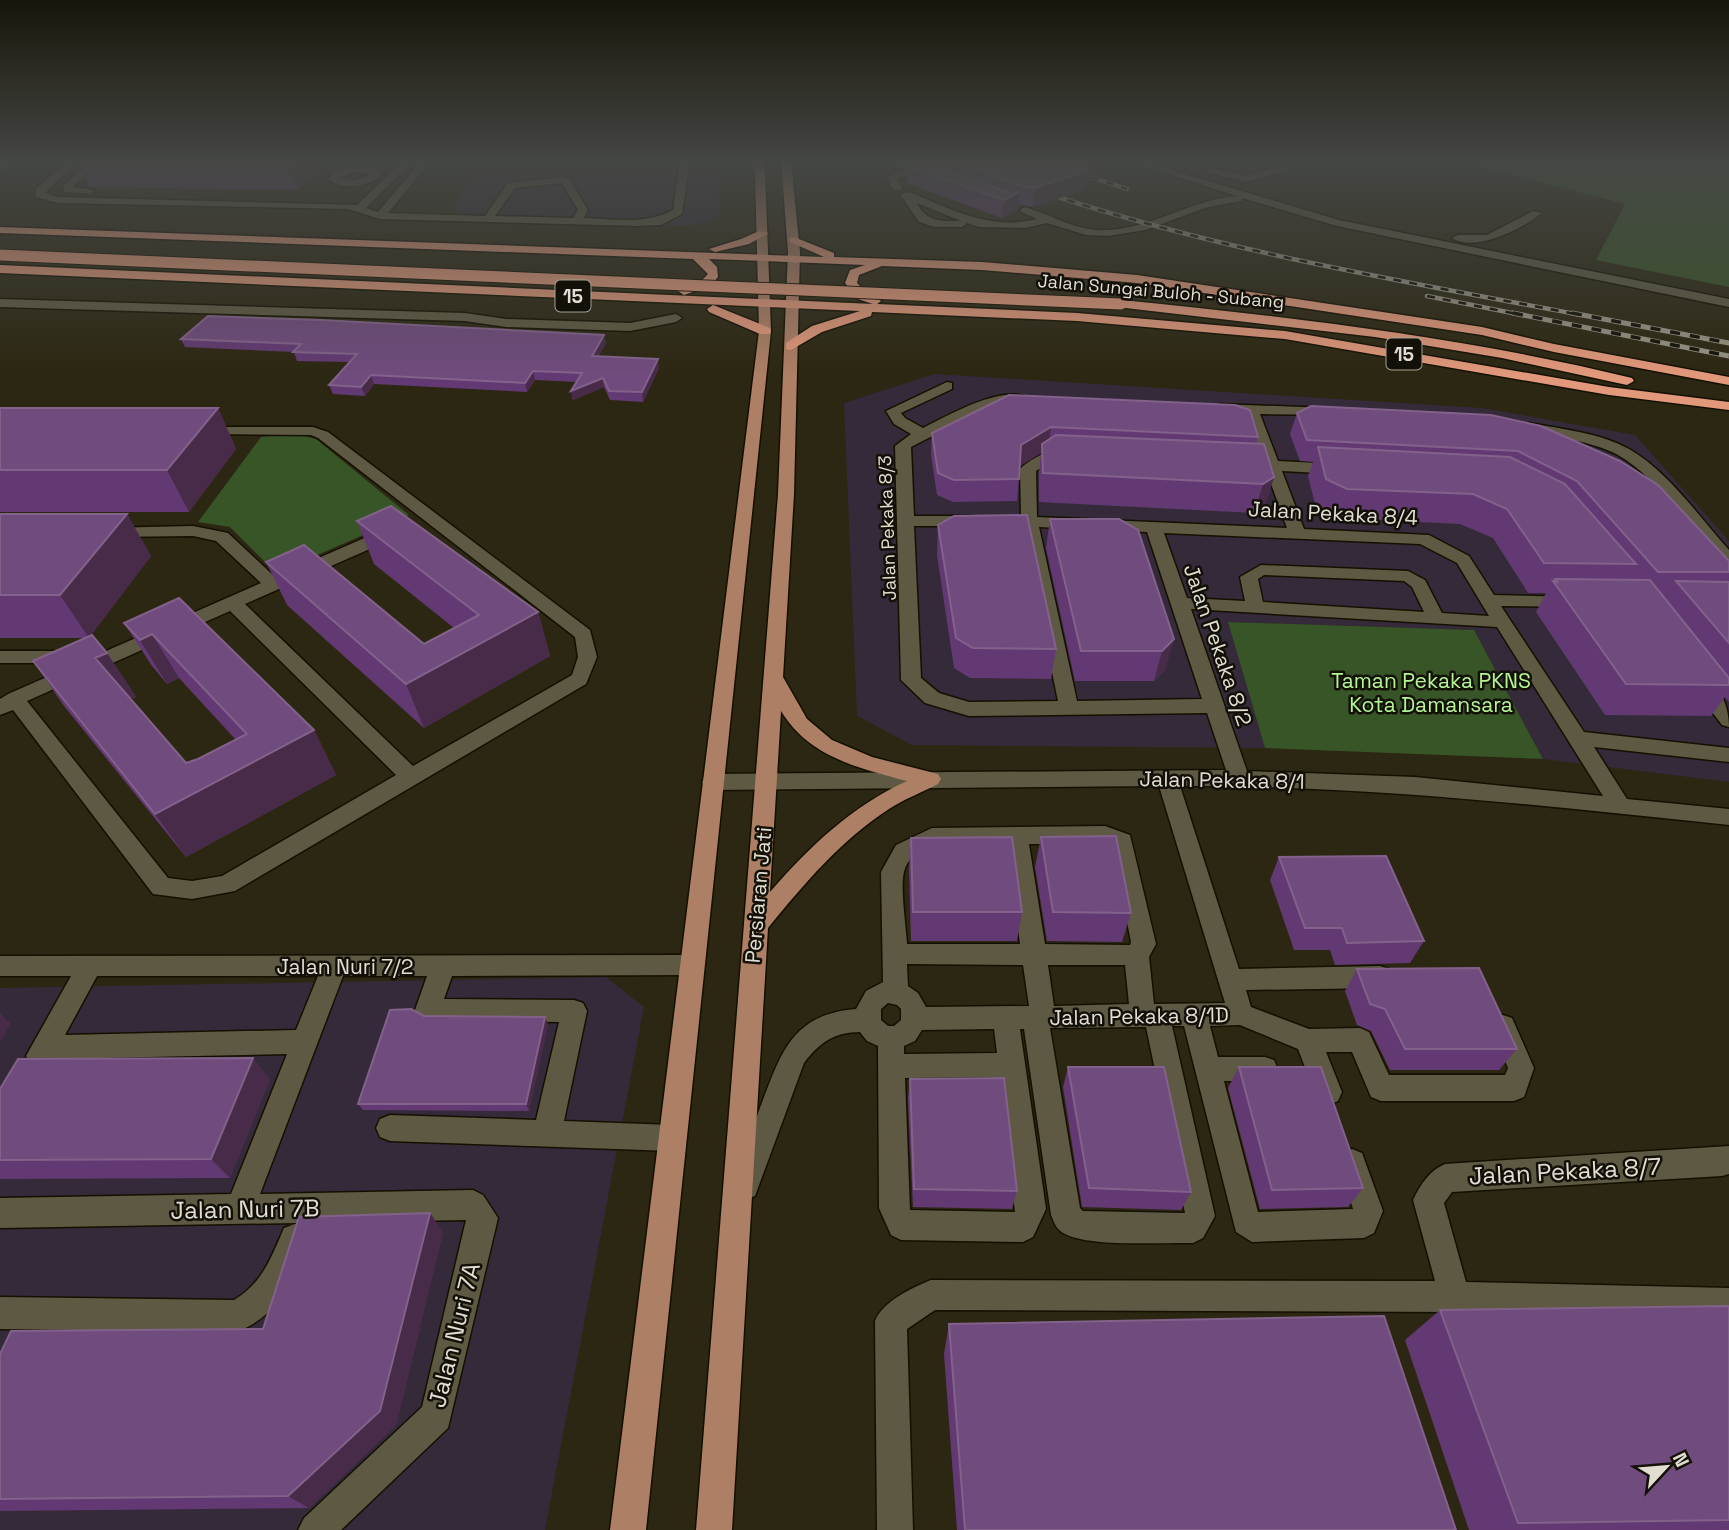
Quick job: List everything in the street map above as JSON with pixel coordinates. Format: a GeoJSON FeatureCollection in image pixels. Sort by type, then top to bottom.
{"type":"FeatureCollection","features":[{"type":"Feature","properties":{"kind":"highway","name":"Jalan Sungai Buloh - Subang"},"geometry":{"type":"LineString","coordinates":[[63,232],[982,266],[1137,279],[1482,331],[1554,348],[1729,381]]}},
{"type":"Feature","properties":{"kind":"highway"},"geometry":{"type":"LineString","coordinates":[[654,255],[724,248],[763,233]]}},
{"type":"Feature","properties":{"kind":"highway"},"geometry":{"type":"LineString","coordinates":[[794,240],[829,255],[860,262]]}},
{"type":"Feature","properties":{"kind":"highway"},"geometry":{"type":"LineString","coordinates":[[0,243],[237,252]]}},
{"type":"Feature","properties":{"kind":"highway","name":"Jalan Sungai Buloh - Subang"},"geometry":{"type":"LineString","coordinates":[[0,255],[1121,304],[1265,318],[1364,332],[1585,371],[1727,405]]}},
{"type":"Feature","properties":{"kind":"highway"},"geometry":{"type":"LineString","coordinates":[[639,300],[693,289],[706,283],[714,274],[711,267],[697,256]]}},
{"type":"Feature","properties":{"kind":"highway"},"geometry":{"type":"LineString","coordinates":[[885,262],[854,273],[851,283],[862,296],[889,308]]}},
{"type":"Feature","properties":{"kind":"highway","name":"Jalan Sungai Buloh - Subang"},"geometry":{"type":"LineString","coordinates":[[0,269],[639,300],[1077,317],[1284,335],[1609,391],[1727,405]]}},
{"type":"Feature","properties":{"kind":"highway"},"geometry":{"type":"LineString","coordinates":[[697,271],[724,272]]}},
{"type":"Feature","properties":{"kind":"highway"},"geometry":{"type":"LineString","coordinates":[[752,273],[808,276]]}},
{"type":"Feature","properties":{"kind":"highway"},"geometry":{"type":"LineString","coordinates":[[836,277],[877,279]]}},
{"type":"Feature","properties":{"kind":"highway","name":"Jalan Sungai Buloh - Subang"},"geometry":{"type":"LineString","coordinates":[[1108,290],[1230,303],[1554,348]]}},
{"type":"Feature","properties":{"kind":"highway","name":"Jalan Sungai Buloh - Subang"},"geometry":{"type":"LineString","coordinates":[[676,301],[720,311],[765,331]]}},
{"type":"Feature","properties":{"kind":"highway"},"geometry":{"type":"LineString","coordinates":[[791,345],[830,324],[889,308]]}},
{"type":"Feature","properties":{"kind":"main road","name":"Persiaran Jati"},"geometry":{"type":"LineString","coordinates":[[713,1530],[755,926],[768,783],[772,675],[786,494],[793,232]]}},
{"type":"Feature","properties":{"kind":"main road"},"geometry":{"type":"LineString","coordinates":[[627,1528],[765,331],[763,233]]}},
{"type":"Feature","properties":{"kind":"main road"},"geometry":{"type":"LineString","coordinates":[[772,675],[790,709],[811,736],[848,756],[930,779]]}},
{"type":"Feature","properties":{"kind":"main road"},"geometry":{"type":"LineString","coordinates":[[755,926],[800,873],[841,834],[883,803],[930,779]]}},
{"type":"Feature","properties":{"kind":"street"},"geometry":{"type":"LineString","coordinates":[[1383,232],[1729,303]]}},
{"type":"Feature","properties":{"kind":"street"},"geometry":{"type":"LineString","coordinates":[[1430,232],[1729,293]]}},
{"type":"Feature","properties":{"kind":"street"},"geometry":{"type":"LineString","coordinates":[[1489,238],[1500,232]]}},
{"type":"Feature","properties":{"kind":"street"},"geometry":{"type":"LineString","coordinates":[[1456,238],[1489,238],[1511,249]]}},
{"type":"Feature","properties":{"kind":"street"},"geometry":{"type":"LineString","coordinates":[[0,303],[466,317],[506,323],[630,327],[676,318],[494,313],[466,317]]}},
{"type":"Feature","properties":{"kind":"street"},"geometry":{"type":"LineString","coordinates":[[922,434],[899,421],[892,411],[947,386]]}},
{"type":"Feature","properties":{"kind":"street","name":"Jalan Pekaka 8/3"},"geometry":{"type":"LineString","coordinates":[[1038,401],[988,402],[903,446],[911,680],[932,698],[969,709],[1215,706]]}},
{"type":"Feature","properties":{"kind":"street"},"geometry":{"type":"LineString","coordinates":[[1200,407],[1346,412]]}},
{"type":"Feature","properties":{"kind":"street"},"geometry":{"type":"LineString","coordinates":[[1251,409],[1297,534]]}},
{"type":"Feature","properties":{"kind":"street"},"geometry":{"type":"LineString","coordinates":[[1511,424],[1592,440],[1626,453],[1647,471],[1729,561]]}},
{"type":"Feature","properties":{"kind":"street"},"geometry":{"type":"LineString","coordinates":[[190,431],[313,431],[323,435],[429,516],[583,634],[590,650],[587,664],[579,679],[227,884],[192,890],[161,887],[8,704],[90,665],[429,516]]}},
{"type":"Feature","properties":{"kind":"street"},"geometry":{"type":"LineString","coordinates":[[1069,708],[1029,521],[1028,469],[1048,456],[1087,457]]}},
{"type":"Feature","properties":{"kind":"street"},"geometry":{"type":"LineString","coordinates":[[1232,464],[1352,470]]}},
{"type":"Feature","properties":{"kind":"street","name":"Jalan Pekaka 8/4"},"geometry":{"type":"LineString","coordinates":[[906,521],[1029,521],[1423,540],[1463,560],[1620,805]]}},
{"type":"Feature","properties":{"kind":"street","name":"Jalan Pekaka 8/2"},"geometry":{"type":"LineString","coordinates":[[1154,527],[1239,778]]}},
{"type":"Feature","properties":{"kind":"street"},"geometry":{"type":"LineString","coordinates":[[96,532],[193,531],[222,537],[273,585]]}},
{"type":"Feature","properties":{"kind":"street"},"geometry":{"type":"LineString","coordinates":[[1255,607],[1249,578],[1261,570],[1408,576],[1419,584],[1436,618]]}},
{"type":"Feature","properties":{"kind":"street"},"geometry":{"type":"LineString","coordinates":[[1488,600],[1583,601]]}},
{"type":"Feature","properties":{"kind":"street"},"geometry":{"type":"LineString","coordinates":[[233,603],[411,777]]}},
{"type":"Feature","properties":{"kind":"street"},"geometry":{"type":"LineString","coordinates":[[1179,603],[1502,622]]}},
{"type":"Feature","properties":{"kind":"street"},"geometry":{"type":"LineString","coordinates":[[0,657],[63,656],[77,658],[90,665]]}},
{"type":"Feature","properties":{"kind":"street"},"geometry":{"type":"LineString","coordinates":[[1696,677],[1729,720]]}},
{"type":"Feature","properties":{"kind":"street"},"geometry":{"type":"LineString","coordinates":[[1575,738],[1729,755]]}},
{"type":"Feature","properties":{"kind":"street","name":"Jalan Pekaka 8/1D"},"geometry":{"type":"LineString","coordinates":[[915,1019],[1241,1014],[1167,778]]}},
{"type":"Feature","properties":{"kind":"street","name":"Jalan Pekaka 8/1"},"geometry":{"type":"LineString","coordinates":[[713,782],[1239,778],[1415,785],[1729,817]]}},
{"type":"Feature","properties":{"kind":"street"},"geometry":{"type":"LineString","coordinates":[[896,994],[892,872],[904,851],[932,837],[1017,836],[1105,835],[1122,841],[1144,944],[1136,955],[1200,1216],[1193,1228],[1082,1226],[1071,1222],[1066,1215],[1035,1017],[1043,1017],[1017,836]]}},
{"type":"Feature","properties":{"kind":"street"},"geometry":{"type":"LineString","coordinates":[[894,954],[1136,955]]}},
{"type":"Feature","properties":{"kind":"street"},"geometry":{"type":"LineString","coordinates":[[443,965],[428,1010],[574,1011],[547,1134]]}},
{"type":"Feature","properties":{"kind":"street","name":"Jalan Nuri 7/2"},"geometry":{"type":"LineString","coordinates":[[0,966],[691,965]]}},
{"type":"Feature","properties":{"kind":"street"},"geometry":{"type":"LineString","coordinates":[[25,1078],[90,966]]}},
{"type":"Feature","properties":{"kind":"street"},"geometry":{"type":"LineString","coordinates":[[240,1209],[334,966]]}},
{"type":"Feature","properties":{"kind":"street"},"geometry":{"type":"LineString","coordinates":[[1231,980],[1404,977]]}},
{"type":"Feature","properties":{"kind":"street"},"geometry":{"type":"LineString","coordinates":[[888,993],[896,994],[909,1001],[915,1019],[907,1032],[891,1037],[878,1034],[867,1020],[868,1006],[873,1000],[888,993]]}},
{"type":"Feature","properties":{"kind":"street"},"geometry":{"type":"LineString","coordinates":[[1241,1014],[1308,1041],[1360,1040],[1381,1088],[1514,1088],[1521,1068],[1494,1004]]}},
{"type":"Feature","properties":{"kind":"street"},"geometry":{"type":"LineString","coordinates":[[1194,1015],[1246,1222],[1252,1227],[1364,1223],[1368,1211],[1308,1041]]}},
{"type":"Feature","properties":{"kind":"street"},"geometry":{"type":"LineString","coordinates":[[891,1037],[894,1208],[901,1225],[1023,1227],[1031,1209],[1006,1018]]}},
{"type":"Feature","properties":{"kind":"street"},"geometry":{"type":"LineString","coordinates":[[735,1213],[793,1057],[804,1041],[825,1025],[844,1020],[867,1020]]}},
{"type":"Feature","properties":{"kind":"street"},"geometry":{"type":"LineString","coordinates":[[44,1047],[303,1042]]}},
{"type":"Feature","properties":{"kind":"street"},"geometry":{"type":"LineString","coordinates":[[891,1066],[1012,1065]]}},
{"type":"Feature","properties":{"kind":"street"},"geometry":{"type":"LineString","coordinates":[[1208,1069],[1320,1069]]}},
{"type":"Feature","properties":{"kind":"street"},"geometry":{"type":"LineString","coordinates":[[390,1128],[672,1138]]}},
{"type":"Feature","properties":{"kind":"street","name":"Jalan Pekaka 8/7"},"geometry":{"type":"LineString","coordinates":[[1455,1297],[1429,1200],[1445,1178],[1727,1165]]}},
{"type":"Feature","properties":{"kind":"street","name":"Jalan Nuri 7B"},"geometry":{"type":"LineString","coordinates":[[0,1213],[473,1205],[484,1218]]}},
{"type":"Feature","properties":{"kind":"street"},"geometry":{"type":"LineString","coordinates":[[0,1313],[237,1316],[255,1308],[272,1290],[309,1208]]}},
{"type":"Feature","properties":{"kind":"street","name":"Jalan Nuri 7A"},"geometry":{"type":"LineString","coordinates":[[316,1530],[436,1416],[484,1218]]}},
{"type":"Feature","properties":{"kind":"street"},"geometry":{"type":"LineString","coordinates":[[895,1530],[891,1321],[931,1295],[1455,1297],[1729,1304]]}},
{"type":"Feature","properties":{"kind":"street"},"geometry":{"type":"LineString","coordinates":[[16,1347],[33,1312]]}},
{"type":"Feature","properties":{"kind":"shaded area"},"geometry":{"type":"Polygon","coordinates":[[[934,374],[1482,408],[1635,435],[1729,541],[1729,782],[1543,759],[1474,630],[1229,622],[1265,748],[912,745],[857,716],[844,403],[934,374]]]}},
{"type":"Feature","properties":{"kind":"shaded area"},"geometry":{"type":"Polygon","coordinates":[[[606,977],[644,1007],[545,1530],[0,1530],[0,988],[606,977]]]}},
{"type":"Feature","properties":{"kind":"green space"},"geometry":{"type":"Polygon","coordinates":[[[1610,232],[1729,232],[1729,287],[1596,260],[1610,232]]]}},
{"type":"Feature","properties":{"kind":"green space"},"geometry":{"type":"Polygon","coordinates":[[[297,434],[316,439],[409,515],[292,566],[270,567],[230,527],[198,522],[261,437],[297,434]]]}},
{"type":"Feature","properties":{"kind":"green space","name":"Taman Pekaka PKNS Kota Damansara"},"geometry":{"type":"Polygon","coordinates":[[[1228,622],[1474,630],[1543,759],[1265,748],[1228,622]]]}},
{"type":"Feature","properties":{"kind":"building"},"geometry":{"type":"Polygon","coordinates":[[[208,316],[604,335],[592,356],[658,359],[642,392],[609,391],[603,378],[571,391],[582,373],[533,371],[525,383],[371,375],[361,387],[329,385],[357,354],[293,352],[301,344],[181,339],[208,316]]]}},
{"type":"Feature","properties":{"kind":"building"},"geometry":{"type":"Polygon","coordinates":[[[1009,395],[1235,405],[1250,410],[1258,437],[1051,427],[1021,445],[1019,479],[954,480],[938,473],[932,433],[1009,395]]]}},
{"type":"Feature","properties":{"kind":"building"},"geometry":{"type":"Polygon","coordinates":[[[1311,406],[1491,415],[1541,426],[1620,461],[1658,485],[1729,561],[1729,572],[1658,572],[1577,481],[1518,451],[1307,440],[1297,413],[1311,406]]]}},
{"type":"Feature","properties":{"kind":"building"},"geometry":{"type":"Polygon","coordinates":[[[0,408],[218,408],[167,470],[0,470],[0,408]]]}},
{"type":"Feature","properties":{"kind":"building"},"geometry":{"type":"Polygon","coordinates":[[[1056,435],[1264,444],[1274,477],[1263,484],[1043,473],[1042,444],[1056,435]]]}},
{"type":"Feature","properties":{"kind":"building"},"geometry":{"type":"Polygon","coordinates":[[[1318,447],[1510,457],[1565,484],[1636,564],[1544,563],[1507,509],[1473,494],[1347,489],[1326,479],[1318,447]]]}},
{"type":"Feature","properties":{"kind":"building"},"geometry":{"type":"Polygon","coordinates":[[[391,506],[538,612],[406,684],[266,562],[304,545],[424,644],[479,615],[357,521],[391,506]]]}},
{"type":"Feature","properties":{"kind":"building"},"geometry":{"type":"Polygon","coordinates":[[[0,514],[127,514],[60,595],[0,595],[0,514]]]}},
{"type":"Feature","properties":{"kind":"building"},"geometry":{"type":"Polygon","coordinates":[[[1027,515],[1056,649],[973,648],[956,638],[938,525],[954,516],[1027,515]]]}},
{"type":"Feature","properties":{"kind":"building"},"geometry":{"type":"Polygon","coordinates":[[[1050,519],[1119,519],[1138,530],[1174,639],[1162,651],[1081,651],[1050,519]]]}},
{"type":"Feature","properties":{"kind":"building"},"geometry":{"type":"Polygon","coordinates":[[[1555,579],[1650,580],[1729,678],[1729,685],[1626,684],[1553,581],[1557,582],[1555,579]]]}},
{"type":"Feature","properties":{"kind":"building"},"geometry":{"type":"Polygon","coordinates":[[[1676,581],[1729,582],[1729,643],[1676,581]]]}},
{"type":"Feature","properties":{"kind":"building"},"geometry":{"type":"Polygon","coordinates":[[[179,598],[314,730],[155,814],[33,661],[92,635],[107,653],[95,658],[186,763],[198,759],[247,734],[152,634],[140,640],[124,623],[179,598]]]}},
{"type":"Feature","properties":{"kind":"building"},"geometry":{"type":"Polygon","coordinates":[[[1116,836],[1131,913],[1053,912],[1041,837],[1116,836]]]}},
{"type":"Feature","properties":{"kind":"building"},"geometry":{"type":"Polygon","coordinates":[[[1012,837],[1022,912],[913,912],[911,838],[1012,837]]]}},
{"type":"Feature","properties":{"kind":"building"},"geometry":{"type":"Polygon","coordinates":[[[1386,856],[1424,941],[1347,943],[1342,928],[1305,928],[1279,857],[1386,856]]]}},
{"type":"Feature","properties":{"kind":"building"},"geometry":{"type":"Polygon","coordinates":[[[1479,968],[1517,1049],[1405,1049],[1385,1009],[1370,1004],[1357,969],[1479,968]]]}},
{"type":"Feature","properties":{"kind":"building"},"geometry":{"type":"Polygon","coordinates":[[[411,1009],[424,1016],[545,1017],[526,1104],[358,1104],[390,1010],[411,1009]]]}},
{"type":"Feature","properties":{"kind":"building"},"geometry":{"type":"Polygon","coordinates":[[[253,1058],[211,1159],[0,1160],[0,1089],[18,1059],[253,1058]]]}},
{"type":"Feature","properties":{"kind":"building"},"geometry":{"type":"Polygon","coordinates":[[[1068,1067],[1164,1067],[1191,1192],[1089,1188],[1068,1067]]]}},
{"type":"Feature","properties":{"kind":"building"},"geometry":{"type":"Polygon","coordinates":[[[1239,1067],[1321,1067],[1363,1188],[1272,1190],[1239,1067]]]}},
{"type":"Feature","properties":{"kind":"building"},"geometry":{"type":"Polygon","coordinates":[[[1004,1078],[1017,1191],[914,1189],[910,1079],[1004,1078]]]}},
{"type":"Feature","properties":{"kind":"building"},"geometry":{"type":"Polygon","coordinates":[[[430,1213],[380,1411],[288,1496],[0,1499],[0,1354],[11,1331],[263,1329],[299,1217],[430,1213]]]}},
{"type":"Feature","properties":{"kind":"building"},"geometry":{"type":"Polygon","coordinates":[[[1729,1306],[1729,1520],[1518,1523],[1440,1310],[1729,1306]]]}},
{"type":"Feature","properties":{"kind":"building"},"geometry":{"type":"Polygon","coordinates":[[[1384,1316],[1456,1530],[965,1530],[949,1324],[1384,1316]]]}},
{"type":"Feature","properties":{"kind":"railway"},"geometry":{"type":"LineString","coordinates":[[1181,232],[1315,264],[1581,315]]}},
{"type":"Feature","properties":{"kind":"railway"},"geometry":{"type":"LineString","coordinates":[[1427,296],[1522,315]]}},
{"type":"Feature","properties":{"kind":"railway"},"geometry":{"type":"LineString","coordinates":[[1513,313],[1729,356]]}},
{"type":"Feature","properties":{"kind":"railway"},"geometry":{"type":"LineString","coordinates":[[1572,313],[1729,343]]}}]}
